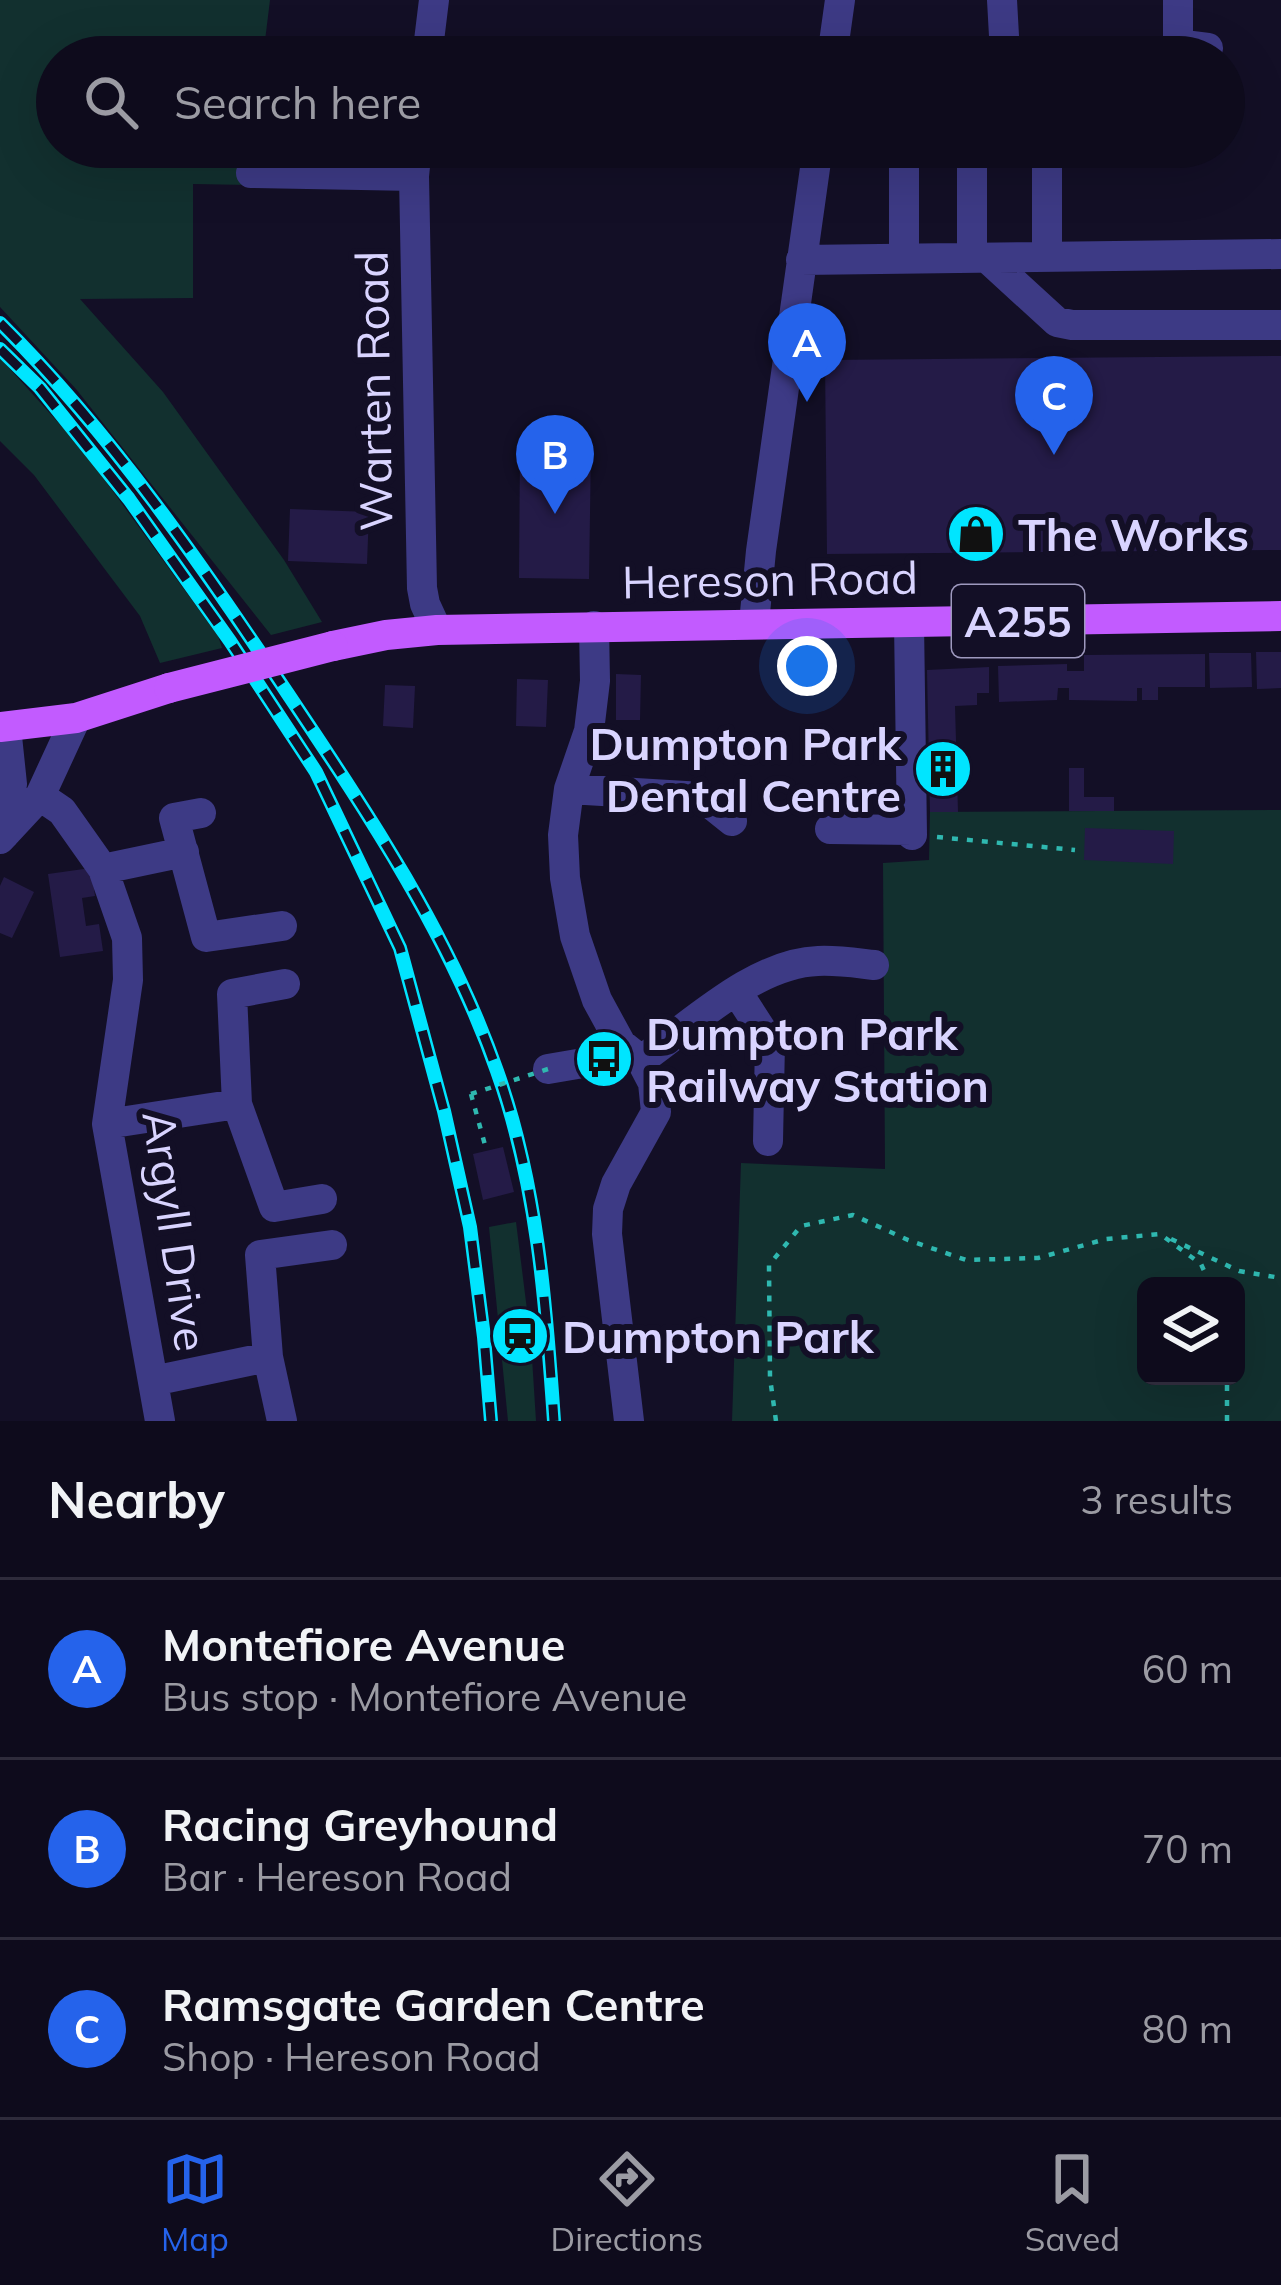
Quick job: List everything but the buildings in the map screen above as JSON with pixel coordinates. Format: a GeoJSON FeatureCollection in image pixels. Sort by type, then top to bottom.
{"type":"FeatureCollection","features":[{"type":"Feature","properties":{"kind":"main road","name":"Hereson Road"},"geometry":{"type":"LineString","coordinates":[[76,718],[169,688],[333,646],[437,630],[1281,616]]}},
{"type":"Feature","properties":{"kind":"main road","name":"A255"},"geometry":{"type":"LineString","coordinates":[[3,727],[76,718]]}},
{"type":"Feature","properties":{"kind":"street"},"geometry":{"type":"LineString","coordinates":[[430,36],[434,0]]}},
{"type":"Feature","properties":{"kind":"street"},"geometry":{"type":"LineString","coordinates":[[835,36],[840,0]]}},
{"type":"Feature","properties":{"kind":"street"},"geometry":{"type":"LineString","coordinates":[[1002,0],[1004,36]]}},
{"type":"Feature","properties":{"kind":"street"},"geometry":{"type":"LineString","coordinates":[[1178,0],[1178,36]]}},
{"type":"Feature","properties":{"kind":"street"},"geometry":{"type":"LineString","coordinates":[[251,173],[319,168]]}},
{"type":"Feature","properties":{"kind":"street","name":"Warten Road"},"geometry":{"type":"LineString","coordinates":[[415,168],[422,588],[437,630]]}},
{"type":"Feature","properties":{"kind":"street"},"geometry":{"type":"LineString","coordinates":[[754,623],[815,168]]}},
{"type":"Feature","properties":{"kind":"street"},"geometry":{"type":"LineString","coordinates":[[904,168],[904,259]]}},
{"type":"Feature","properties":{"kind":"street"},"geometry":{"type":"LineString","coordinates":[[973,168],[979,258],[1057,322],[1281,325]]}},
{"type":"Feature","properties":{"kind":"street"},"geometry":{"type":"LineString","coordinates":[[1047,168],[1047,257]]}},
{"type":"Feature","properties":{"kind":"street"},"geometry":{"type":"LineString","coordinates":[[801,260],[1281,254]]}},
{"type":"Feature","properties":{"kind":"street"},"geometry":{"type":"LineString","coordinates":[[830,829],[912,832],[909,622]]}},
{"type":"Feature","properties":{"kind":"street"},"geometry":{"type":"LineString","coordinates":[[594,626],[595,681],[589,731],[569,789],[563,835],[565,878],[575,936],[597,1000],[652,1083],[656,1112],[616,1184],[608,1221],[629,1421]]}},
{"type":"Feature","properties":{"kind":"street"},"geometry":{"type":"LineString","coordinates":[[2,837],[40,796],[76,718]]}},
{"type":"Feature","properties":{"kind":"street"},"geometry":{"type":"LineString","coordinates":[[2,837],[12,784],[3,727]]}},
{"type":"Feature","properties":{"kind":"street"},"geometry":{"type":"LineString","coordinates":[[569,789],[702,797],[733,821]]}},
{"type":"Feature","properties":{"kind":"street","name":"Argyll Drive"},"geometry":{"type":"LineString","coordinates":[[40,796],[62,811],[103,869],[128,938],[128,980],[107,1124],[160,1421]]}},
{"type":"Feature","properties":{"kind":"street"},"geometry":{"type":"LineString","coordinates":[[201,813],[174,818],[206,937],[282,926]]}},
{"type":"Feature","properties":{"kind":"street"},"geometry":{"type":"LineString","coordinates":[[103,869],[184,852]]}},
{"type":"Feature","properties":{"kind":"street"},"geometry":{"type":"LineString","coordinates":[[548,1069],[631,1052],[768,973],[794,964],[874,965]]}},
{"type":"Feature","properties":{"kind":"street"},"geometry":{"type":"LineString","coordinates":[[285,984],[232,994],[237,1104],[274,1207],[322,1199]]}},
{"type":"Feature","properties":{"kind":"street"},"geometry":{"type":"LineString","coordinates":[[737,992],[770,1043],[768,1141]]}},
{"type":"Feature","properties":{"kind":"street"},"geometry":{"type":"LineString","coordinates":[[107,1124],[237,1104]]}},
{"type":"Feature","properties":{"kind":"street"},"geometry":{"type":"LineString","coordinates":[[282,1421],[268,1357],[260,1255],[332,1245]]}},
{"type":"Feature","properties":{"kind":"street"},"geometry":{"type":"LineString","coordinates":[[153,1381],[268,1357]]}},
{"type":"Feature","properties":{"kind":"path"},"geometry":{"type":"LineString","coordinates":[[912,832],[1075,850]]}},
{"type":"Feature","properties":{"kind":"path"},"geometry":{"type":"LineString","coordinates":[[484,1145],[471,1094],[548,1069]]}},
{"type":"Feature","properties":{"kind":"path"},"geometry":{"type":"LineString","coordinates":[[776,1421],[770,1378],[769,1265],[801,1226],[854,1215],[966,1260],[1038,1258],[1106,1239],[1160,1234],[1239,1271],[1281,1278]]}},
{"type":"Feature","properties":{"kind":"path"},"geometry":{"type":"LineString","coordinates":[[1160,1234],[1202,1264],[1207,1277]]}},
{"type":"Feature","properties":{"kind":"path"},"geometry":{"type":"LineString","coordinates":[[1227,1385],[1227,1421]]}},
{"type":"Feature","properties":{"kind":"green space"},"geometry":{"type":"Polygon","coordinates":[[[0,0],[270,0],[266,36],[36,36],[36,168],[251,168],[249,185],[193,184],[193,298],[80,299],[163,392],[284,560],[322,622],[271,635],[76,389],[0,307],[0,0]]]}},
{"type":"Feature","properties":{"kind":"green space"},"geometry":{"type":"Polygon","coordinates":[[[0,358],[83,450],[218,636],[222,648],[160,663],[140,616],[34,475],[0,441],[0,358]]]}},
{"type":"Feature","properties":{"kind":"green space"},"geometry":{"type":"Polygon","coordinates":[[[1281,810],[1281,1421],[732,1421],[741,1163],[885,1169],[883,863],[929,860],[930,812],[1281,810]]]}},
{"type":"Feature","properties":{"kind":"green space"},"geometry":{"type":"Polygon","coordinates":[[[516,1222],[536,1421],[508,1421],[489,1227],[516,1222]]]}},
{"type":"Feature","properties":{"kind":"railway"},"geometry":{"type":"LineString","coordinates":[[0,323],[80,410],[154,502],[320,741],[432,924],[478,1021],[522,1156],[543,1288],[554,1421]]}},
{"type":"Feature","properties":{"kind":"railway"},"geometry":{"type":"LineString","coordinates":[[0,349],[40,388],[129,499],[230,641],[316,772],[400,948],[470,1227],[491,1421]]}},
{"type":"Feature","properties":{"kind":"place","name":"Montefiore Avenue"},"geometry":{"type":"Point","coordinates":[807,402]}},
{"type":"Feature","properties":{"kind":"place","name":"Ramsgate Garden Centre"},"geometry":{"type":"Point","coordinates":[1054,455]}},
{"type":"Feature","properties":{"kind":"place","name":"Racing Greyhound"},"geometry":{"type":"Point","coordinates":[555,514]}},
{"type":"Feature","properties":{"kind":"place","name":"The Works"},"geometry":{"type":"Point","coordinates":[976,534]}},
{"type":"Feature","properties":{"kind":"place","name":"Dumpton Park Dental Centre"},"geometry":{"type":"Point","coordinates":[943,769]}},
{"type":"Feature","properties":{"kind":"place","name":"Dumpton Park Railway Station"},"geometry":{"type":"Point","coordinates":[604,1059]}},
{"type":"Feature","properties":{"kind":"place","name":"Dumpton Park"},"geometry":{"type":"Point","coordinates":[520,1336]}}]}
